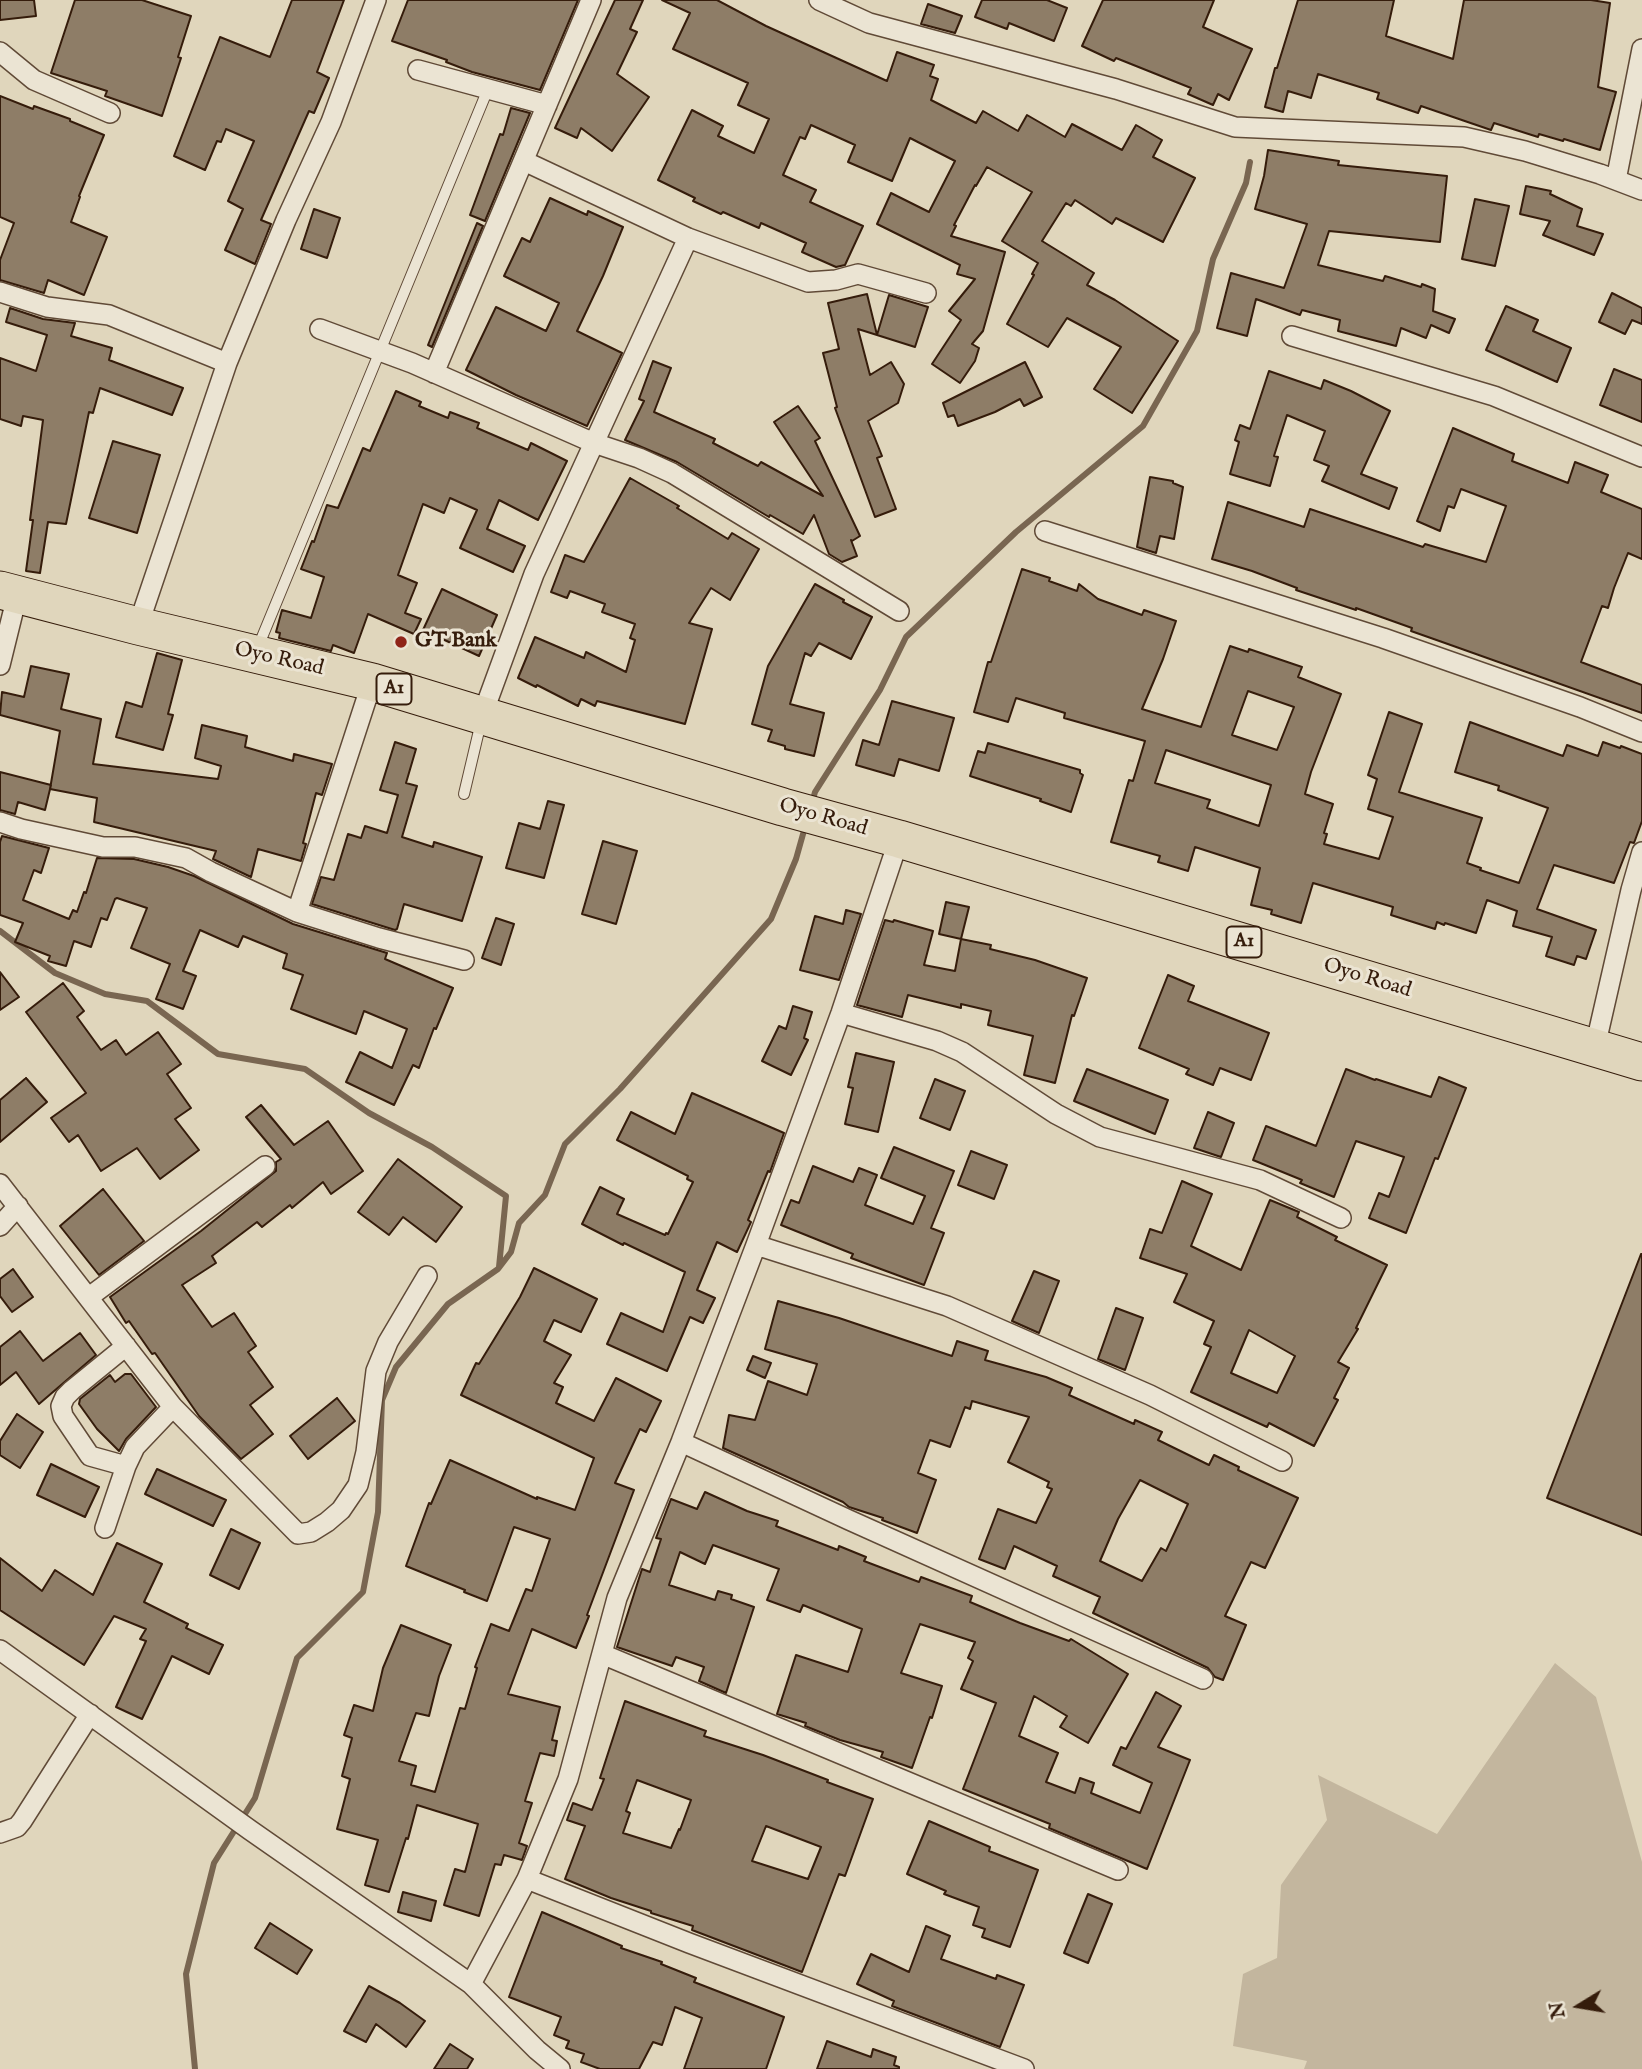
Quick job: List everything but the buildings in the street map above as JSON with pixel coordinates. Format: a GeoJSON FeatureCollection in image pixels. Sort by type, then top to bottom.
{"type":"FeatureCollection","features":[{"type":"Feature","properties":{"kind":"highway","name":"Oyo Road"},"geometry":{"type":"LineString","coordinates":[[9,593],[372,682],[1642,1062]]}},
{"type":"Feature","properties":{"kind":"street"},"geometry":{"type":"LineString","coordinates":[[138,626],[226,363],[286,220],[331,122],[376,0]]}},
{"type":"Feature","properties":{"kind":"street"},"geometry":{"type":"LineString","coordinates":[[434,373],[591,0]]}},
{"type":"Feature","properties":{"kind":"street"},"geometry":{"type":"LineString","coordinates":[[819,0],[869,23],[1116,89],[1235,127],[1464,137],[1525,151],[1642,190]]}},
{"type":"Feature","properties":{"kind":"street"},"geometry":{"type":"LineString","coordinates":[[1616,180],[1642,49]]}},
{"type":"Feature","properties":{"kind":"street"},"geometry":{"type":"LineString","coordinates":[[0,52],[34,80],[110,113]]}},
{"type":"Feature","properties":{"kind":"street"},"geometry":{"type":"LineString","coordinates":[[418,70],[548,104]]}},
{"type":"Feature","properties":{"kind":"street"},"geometry":{"type":"LineString","coordinates":[[524,161],[688,238],[808,282],[836,280],[858,274],[926,293]]}},
{"type":"Feature","properties":{"kind":"street"},"geometry":{"type":"LineString","coordinates":[[482,716],[534,574],[688,238]]}},
{"type":"Feature","properties":{"kind":"street"},"geometry":{"type":"LineString","coordinates":[[0,292],[47,307],[109,315],[226,363]]}},
{"type":"Feature","properties":{"kind":"street"},"geometry":{"type":"LineString","coordinates":[[320,329],[434,373],[594,443],[639,458],[683,480],[899,611]]}},
{"type":"Feature","properties":{"kind":"street"},"geometry":{"type":"LineString","coordinates":[[1292,336],[1473,388],[1642,457]]}},
{"type":"Feature","properties":{"kind":"street"},"geometry":{"type":"LineString","coordinates":[[1045,531],[1383,638],[1580,707],[1642,732]]}},
{"type":"Feature","properties":{"kind":"street"},"geometry":{"type":"LineString","coordinates":[[0,665],[9,593]]}},
{"type":"Feature","properties":{"kind":"street"},"geometry":{"type":"LineString","coordinates":[[298,912],[372,682]]}},
{"type":"Feature","properties":{"kind":"street"},"geometry":{"type":"LineString","coordinates":[[0,822],[103,847],[135,847],[186,858],[298,912],[379,938],[464,960]]}},
{"type":"Feature","properties":{"kind":"street"},"geometry":{"type":"LineString","coordinates":[[471,1984],[527,1879],[568,1779],[617,1598],[681,1442],[756,1245],[841,1013],[899,839]]}},
{"type":"Feature","properties":{"kind":"street"},"geometry":{"type":"LineString","coordinates":[[1595,1047],[1642,852]]}},
{"type":"Feature","properties":{"kind":"street"},"geometry":{"type":"LineString","coordinates":[[841,1013],[937,1041],[962,1052],[1056,1114],[1100,1137],[1259,1180],[1342,1218]]}},
{"type":"Feature","properties":{"kind":"street"},"geometry":{"type":"LineString","coordinates":[[89,1297],[265,1166]]}},
{"type":"Feature","properties":{"kind":"street"},"geometry":{"type":"LineString","coordinates":[[0,1184],[173,1406],[298,1534],[311,1532],[341,1510],[358,1485],[366,1452],[376,1371],[387,1342],[427,1276]]}},
{"type":"Feature","properties":{"kind":"street"},"geometry":{"type":"LineString","coordinates":[[0,1226],[18,1206]]}},
{"type":"Feature","properties":{"kind":"street"},"geometry":{"type":"LineString","coordinates":[[756,1245],[957,1310],[1150,1395],[1282,1461]]}},
{"type":"Feature","properties":{"kind":"street"},"geometry":{"type":"LineString","coordinates":[[126,1346],[72,1390],[61,1406],[63,1416],[90,1457],[126,1466]]}},
{"type":"Feature","properties":{"kind":"street"},"geometry":{"type":"LineString","coordinates":[[105,1528],[135,1447],[173,1406]]}},
{"type":"Feature","properties":{"kind":"street"},"geometry":{"type":"LineString","coordinates":[[681,1442],[1203,1679]]}},
{"type":"Feature","properties":{"kind":"street"},"geometry":{"type":"LineString","coordinates":[[0,1650],[223,1811],[471,1984],[537,2050],[560,2069]]}},
{"type":"Feature","properties":{"kind":"street"},"geometry":{"type":"LineString","coordinates":[[602,1654],[1118,1870]]}},
{"type":"Feature","properties":{"kind":"street"},"geometry":{"type":"LineString","coordinates":[[0,1833],[17,1827],[22,1821],[90,1714]]}},
{"type":"Feature","properties":{"kind":"street"},"geometry":{"type":"LineString","coordinates":[[527,1879],[1024,2069]]}},
{"type":"Feature","properties":{"kind":"lane"},"geometry":{"type":"LineString","coordinates":[[255,654],[488,89]]}},
{"type":"Feature","properties":{"kind":"lane"},"geometry":{"type":"LineString","coordinates":[[464,794],[482,716]]}},
{"type":"Feature","properties":{"kind":"shaded area"},"geometry":{"type":"Polygon","coordinates":[[[1555,1663],[1596,1697],[1642,1862],[1642,2069],[1304,2069],[1307,2061],[1233,2046],[1243,1974],[1277,1958],[1281,1885],[1327,1820],[1318,1775],[1437,1834],[1555,1663]]]}},
{"type":"Feature","properties":{"kind":"waterway"},"geometry":{"type":"LineString","coordinates":[[812,803],[815,792],[880,690],[906,637],[1016,532],[1143,426],[1197,331],[1213,259],[1246,183],[1250,162]]}},
{"type":"Feature","properties":{"kind":"waterway"},"geometry":{"type":"LineString","coordinates":[[195,2069],[186,1974],[214,1863],[255,1798],[297,1658],[363,1592],[378,1512],[382,1400],[396,1367],[448,1304],[498,1269],[511,1252],[519,1223],[545,1195],[565,1144],[620,1089],[771,919],[796,859],[805,827]]}},
{"type":"Feature","properties":{"kind":"waterway"},"geometry":{"type":"LineString","coordinates":[[0,931],[55,973],[105,994],[147,1001],[218,1054],[305,1069],[369,1113],[432,1147],[506,1196],[499,1267]]}},
{"type":"Feature","properties":{"kind":"place","name":"GT Bank"},"geometry":{"type":"Point","coordinates":[401,642]}}]}
